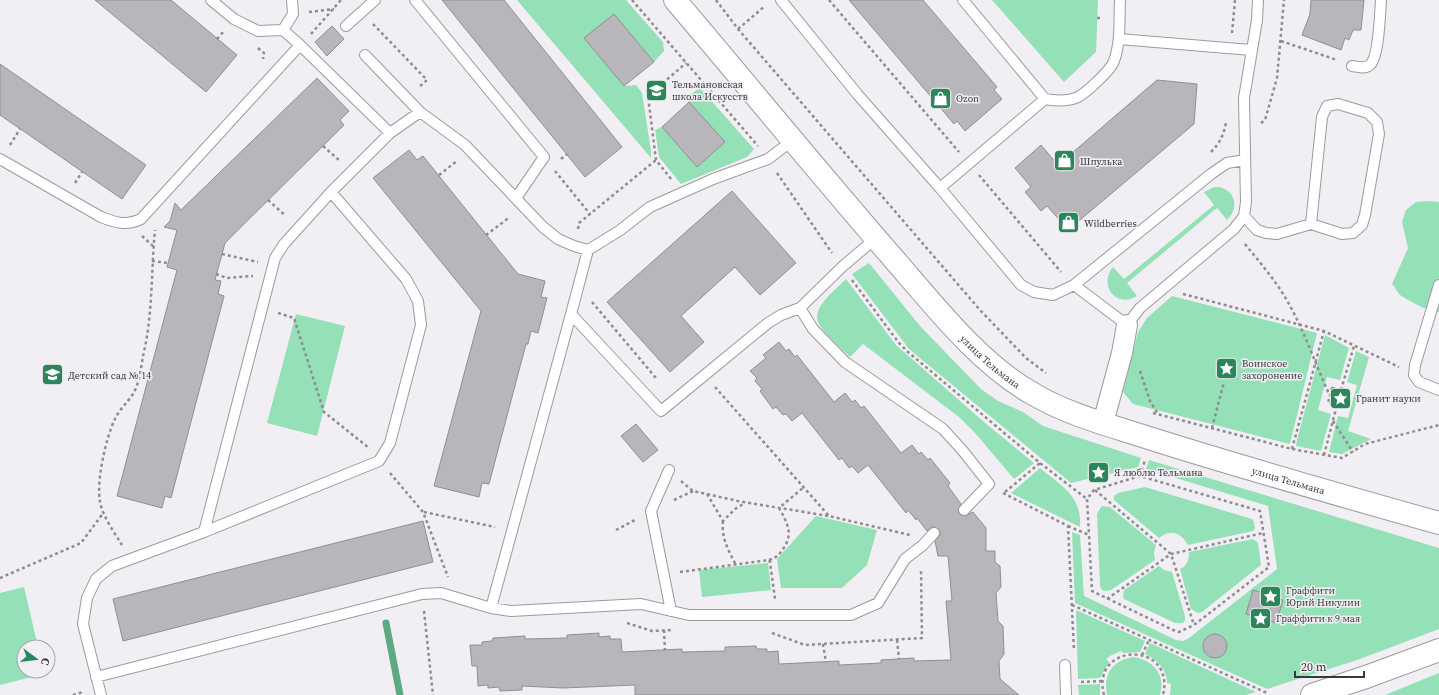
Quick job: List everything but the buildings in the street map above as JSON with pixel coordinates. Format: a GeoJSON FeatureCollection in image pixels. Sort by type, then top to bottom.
{"type":"FeatureCollection","features":[{"type":"Feature","properties":{"kind":"main road","name":"улица Тельмана"},"geometry":{"type":"LineString","coordinates":[[675,0],[876,238],[980,354],[1008,377],[1040,398],[1066,410],[1104,423],[1213,459],[1439,523]]}},
{"type":"Feature","properties":{"kind":"main road"},"geometry":{"type":"LineString","coordinates":[[1312,695],[1439,650]]}},
{"type":"Feature","properties":{"kind":"street"},"geometry":{"type":"LineString","coordinates":[[1104,423],[1122,353],[1127,325]]}},
{"type":"Feature","properties":{"kind":"lane"},"geometry":{"type":"LineString","coordinates":[[210,0],[234,19],[258,31],[283,30],[390,133]]}},
{"type":"Feature","properties":{"kind":"lane"},"geometry":{"type":"LineString","coordinates":[[283,30],[293,14],[292,0]]}},
{"type":"Feature","properties":{"kind":"lane"},"geometry":{"type":"LineString","coordinates":[[346,26],[375,0]]}},
{"type":"Feature","properties":{"kind":"lane"},"geometry":{"type":"LineString","coordinates":[[415,0],[544,157],[516,198]]}},
{"type":"Feature","properties":{"kind":"lane"},"geometry":{"type":"LineString","coordinates":[[781,0],[858,95],[940,188],[1021,285],[1034,292],[1053,295],[1074,285],[1211,174],[1227,163],[1245,160]]}},
{"type":"Feature","properties":{"kind":"lane"},"geometry":{"type":"LineString","coordinates":[[963,0],[1045,99],[1060,101],[1077,97],[1101,79],[1114,62],[1119,39],[1120,0]]}},
{"type":"Feature","properties":{"kind":"lane"},"geometry":{"type":"LineString","coordinates":[[1074,285],[1127,325],[1140,308],[1234,229],[1244,216],[1246,202],[1244,98],[1257,20],[1258,0]]}},
{"type":"Feature","properties":{"kind":"lane"},"geometry":{"type":"LineString","coordinates":[[1347,64],[1361,68],[1370,66],[1374,59],[1381,0]]}},
{"type":"Feature","properties":{"kind":"lane"},"geometry":{"type":"LineString","coordinates":[[1119,39],[1251,50]]}},
{"type":"Feature","properties":{"kind":"lane"},"geometry":{"type":"LineString","coordinates":[[0,159],[102,217],[113,222],[130,224],[141,219],[300,45]]}},
{"type":"Feature","properties":{"kind":"lane"},"geometry":{"type":"LineString","coordinates":[[365,55],[420,112],[465,145],[543,227],[558,239],[588,250]]}},
{"type":"Feature","properties":{"kind":"lane"},"geometry":{"type":"LineString","coordinates":[[940,188],[1045,99]]}},
{"type":"Feature","properties":{"kind":"lane"},"geometry":{"type":"LineString","coordinates":[[1244,216],[1257,230],[1276,234],[1311,224],[1342,234],[1353,232],[1362,225],[1366,215],[1379,134],[1377,122],[1368,113],[1338,104],[1327,106],[1322,117],[1311,224]]}},
{"type":"Feature","properties":{"kind":"lane"},"geometry":{"type":"LineString","coordinates":[[204,532],[275,258],[284,244],[390,133],[420,112]]}},
{"type":"Feature","properties":{"kind":"lane"},"geometry":{"type":"LineString","coordinates":[[491,608],[588,250],[619,231],[650,207],[713,179],[768,159],[793,140]]}},
{"type":"Feature","properties":{"kind":"lane"},"geometry":{"type":"LineString","coordinates":[[101,695],[83,624],[88,598],[96,580],[112,566],[204,532],[379,461],[390,444],[421,325],[418,301],[406,279],[332,192]]}},
{"type":"Feature","properties":{"kind":"lane"},"geometry":{"type":"LineString","coordinates":[[571,314],[661,411],[768,323],[781,315],[800,308],[842,267],[876,238]]}},
{"type":"Feature","properties":{"kind":"lane"},"geometry":{"type":"LineString","coordinates":[[1439,285],[1415,365],[1414,375],[1419,382],[1439,390]]}},
{"type":"Feature","properties":{"kind":"lane"},"geometry":{"type":"LineString","coordinates":[[800,308],[813,329],[845,362],[943,429],[963,451],[989,484],[964,510]]}},
{"type":"Feature","properties":{"kind":"lane"},"geometry":{"type":"LineString","coordinates":[[669,470],[651,512],[671,611]]}},
{"type":"Feature","properties":{"kind":"lane"},"geometry":{"type":"LineString","coordinates":[[96,677],[422,594],[441,592],[491,608],[511,611],[641,604],[689,616],[851,615],[878,603],[905,559],[932,536]]}},
{"type":"Feature","properties":{"kind":"lane"},"geometry":{"type":"LineString","coordinates":[[1065,665],[1066,695]]}},
{"type":"Feature","properties":{"kind":"path"},"geometry":{"type":"LineString","coordinates":[[300,45],[342,0]]}},
{"type":"Feature","properties":{"kind":"path"},"geometry":{"type":"LineString","coordinates":[[716,0],[738,29],[980,310],[1026,358],[1048,374]]}},
{"type":"Feature","properties":{"kind":"path"},"geometry":{"type":"LineString","coordinates":[[829,0],[1063,275],[1074,285]]}},
{"type":"Feature","properties":{"kind":"path"},"geometry":{"type":"LineString","coordinates":[[1231,49],[1235,0]]}},
{"type":"Feature","properties":{"kind":"path"},"geometry":{"type":"LineString","coordinates":[[1244,134],[1265,120],[1277,78],[1284,0]]}},
{"type":"Feature","properties":{"kind":"path"},"geometry":{"type":"LineString","coordinates":[[738,29],[767,5]]}},
{"type":"Feature","properties":{"kind":"path"},"geometry":{"type":"LineString","coordinates":[[293,14],[334,8]]}},
{"type":"Feature","properties":{"kind":"path"},"geometry":{"type":"LineString","coordinates":[[258,31],[250,41],[264,53],[264,58],[259,64]]}},
{"type":"Feature","properties":{"kind":"path"},"geometry":{"type":"LineString","coordinates":[[1281,41],[1347,64]]}},
{"type":"Feature","properties":{"kind":"path"},"geometry":{"type":"LineString","coordinates":[[682,192],[656,160],[648,96],[686,63]]}},
{"type":"Feature","properties":{"kind":"path"},"geometry":{"type":"LineString","coordinates":[[1207,155],[1220,141],[1224,132],[1226,118]]}},
{"type":"Feature","properties":{"kind":"path"},"geometry":{"type":"LineString","coordinates":[[323,146],[345,165]]}},
{"type":"Feature","properties":{"kind":"path"},"geometry":{"type":"LineString","coordinates":[[439,175],[470,151]]}},
{"type":"Feature","properties":{"kind":"path"},"geometry":{"type":"LineString","coordinates":[[544,157],[590,214]]}},
{"type":"Feature","properties":{"kind":"path"},"geometry":{"type":"LineString","coordinates":[[268,200],[291,220]]}},
{"type":"Feature","properties":{"kind":"path"},"geometry":{"type":"LineString","coordinates":[[486,236],[523,206]]}},
{"type":"Feature","properties":{"kind":"path"},"geometry":{"type":"LineString","coordinates":[[1234,229],[1279,286],[1300,325],[1330,396]]}},
{"type":"Feature","properties":{"kind":"path"},"geometry":{"type":"LineString","coordinates":[[222,254],[264,263]]}},
{"type":"Feature","properties":{"kind":"path"},"geometry":{"type":"LineString","coordinates":[[129,559],[100,502],[99,482],[109,433],[115,418],[134,392],[139,377],[146,347],[150,307],[152,261],[168,263]]}},
{"type":"Feature","properties":{"kind":"path"},"geometry":{"type":"LineString","coordinates":[[216,274],[226,278],[254,276]]}},
{"type":"Feature","properties":{"kind":"path"},"geometry":{"type":"LineString","coordinates":[[578,286],[656,379]]}},
{"type":"Feature","properties":{"kind":"path"},"geometry":{"type":"LineString","coordinates":[[1163,289],[1324,331],[1414,375]]}},
{"type":"Feature","properties":{"kind":"path"},"geometry":{"type":"LineString","coordinates":[[261,309],[294,318],[324,412]]}},
{"type":"Feature","properties":{"kind":"path"},"geometry":{"type":"LineString","coordinates":[[1292,449],[1324,331]]}},
{"type":"Feature","properties":{"kind":"path"},"geometry":{"type":"LineString","coordinates":[[1341,390],[1354,346]]}},
{"type":"Feature","properties":{"kind":"path"},"geometry":{"type":"LineString","coordinates":[[705,375],[829,516]]}},
{"type":"Feature","properties":{"kind":"path"},"geometry":{"type":"LineString","coordinates":[[1212,428],[1224,382]]}},
{"type":"Feature","properties":{"kind":"path"},"geometry":{"type":"LineString","coordinates":[[1332,388],[1341,390],[1350,393],[1346,408],[1328,403],[1332,388]]}},
{"type":"Feature","properties":{"kind":"path"},"geometry":{"type":"LineString","coordinates":[[1324,455],[1337,406]]}},
{"type":"Feature","properties":{"kind":"path"},"geometry":{"type":"LineString","coordinates":[[1158,415],[1292,449],[1342,458],[1365,444],[1439,425]]}},
{"type":"Feature","properties":{"kind":"path"},"geometry":{"type":"LineString","coordinates":[[1333,420],[1353,452]]}},
{"type":"Feature","properties":{"kind":"path"},"geometry":{"type":"LineString","coordinates":[[1140,476],[1146,457]]}},
{"type":"Feature","properties":{"kind":"path"},"geometry":{"type":"LineString","coordinates":[[1003,493],[1040,463]]}},
{"type":"Feature","properties":{"kind":"path"},"geometry":{"type":"LineString","coordinates":[[669,470],[693,491],[932,536]]}},
{"type":"Feature","properties":{"kind":"path"},"geometry":{"type":"LineString","coordinates":[[1140,476],[1260,511],[1269,567],[1194,625],[1179,632],[1092,591],[1087,499],[1094,490],[1140,476]]}},
{"type":"Feature","properties":{"kind":"path"},"geometry":{"type":"LineString","coordinates":[[989,484],[1003,493],[1089,535]]}},
{"type":"Feature","properties":{"kind":"path"},"geometry":{"type":"LineString","coordinates":[[779,508],[804,487]]}},
{"type":"Feature","properties":{"kind":"path"},"geometry":{"type":"LineString","coordinates":[[1094,490],[1171,554],[1194,625]]}},
{"type":"Feature","properties":{"kind":"path"},"geometry":{"type":"LineString","coordinates":[[707,494],[723,520],[722,528],[724,538],[736,565]]}},
{"type":"Feature","properties":{"kind":"path"},"geometry":{"type":"LineString","coordinates":[[723,520],[735,509],[746,502]]}},
{"type":"Feature","properties":{"kind":"path"},"geometry":{"type":"LineString","coordinates":[[664,574],[775,559],[788,542],[787,522],[779,508]]}},
{"type":"Feature","properties":{"kind":"path"},"geometry":{"type":"LineString","coordinates":[[0,578],[81,543],[104,512]]}},
{"type":"Feature","properties":{"kind":"path"},"geometry":{"type":"LineString","coordinates":[[459,599],[449,580],[424,512],[501,528]]}},
{"type":"Feature","properties":{"kind":"path"},"geometry":{"type":"LineString","coordinates":[[1068,526],[1074,659]]}},
{"type":"Feature","properties":{"kind":"path"},"geometry":{"type":"LineString","coordinates":[[1107,599],[1171,554],[1263,533]]}},
{"type":"Feature","properties":{"kind":"path"},"geometry":{"type":"LineString","coordinates":[[769,560],[777,615]]}},
{"type":"Feature","properties":{"kind":"path"},"geometry":{"type":"LineString","coordinates":[[422,594],[433,695]]}},
{"type":"Feature","properties":{"kind":"path"},"geometry":{"type":"LineString","coordinates":[[1072,605],[1267,694]]}},
{"type":"Feature","properties":{"kind":"path"},"geometry":{"type":"LineString","coordinates":[[664,630],[665,650]]}},
{"type":"Feature","properties":{"kind":"path"},"geometry":{"type":"LineString","coordinates":[[897,640],[899,659]]}},
{"type":"Feature","properties":{"kind":"path"},"geometry":{"type":"LineString","coordinates":[[1142,655],[1149,640]]}},
{"type":"Feature","properties":{"kind":"path"},"geometry":{"type":"LineString","coordinates":[[824,644],[826,662]]}},
{"type":"Feature","properties":{"kind":"path"},"geometry":{"type":"LineString","coordinates":[[1104,695],[1103,681],[1108,667],[1120,657],[1134,654],[1149,658],[1156,663],[1161,670],[1164,678],[1163,695]]}},
{"type":"Feature","properties":{"kind":"path"},"geometry":{"type":"LineString","coordinates":[[1075,682],[1103,681]]}},
{"type":"Feature","properties":{"kind":"green space"},"geometry":{"type":"Polygon","coordinates":[[[517,0],[626,0],[663,42],[664,51],[654,62],[614,14],[585,38],[624,86],[636,85],[642,93],[651,158],[517,0]]]}},
{"type":"Feature","properties":{"kind":"green space"},"geometry":{"type":"Polygon","coordinates":[[[992,0],[1098,0],[1096,52],[1064,82],[992,0]]]}},
{"type":"Feature","properties":{"kind":"green space"},"geometry":{"type":"Polygon","coordinates":[[[700,88],[754,149],[747,157],[681,184],[659,157],[655,130],[662,127],[697,167],[689,102],[686,97],[700,88]]]}},
{"type":"Feature","properties":{"kind":"green space"},"geometry":{"type":"Polygon","coordinates":[[[1214,187],[1226,190],[1233,198],[1234,209],[1227,220],[1217,208],[1127,283],[1137,296],[1129,299],[1116,297],[1108,288],[1107,281],[1113,267],[1124,279],[1214,205],[1204,192],[1214,187]]]}},
{"type":"Feature","properties":{"kind":"green space"},"geometry":{"type":"Polygon","coordinates":[[[1416,202],[1439,202],[1439,312],[1435,312],[1413,303],[1399,294],[1392,284],[1408,248],[1402,222],[1406,210],[1416,202]]]}},
{"type":"Feature","properties":{"kind":"green space"},"geometry":{"type":"Polygon","coordinates":[[[869,263],[920,326],[981,389],[998,401],[1023,412],[1043,426],[1141,458],[1138,467],[1071,483],[909,349],[852,274],[869,263]]]}},
{"type":"Feature","properties":{"kind":"green space"},"geometry":{"type":"Polygon","coordinates":[[[846,279],[896,345],[984,422],[1034,463],[1014,479],[976,434],[959,417],[863,344],[850,357],[832,340],[817,320],[819,308],[830,294],[846,279]]]}},
{"type":"Feature","properties":{"kind":"green space"},"geometry":{"type":"Polygon","coordinates":[[[1172,296],[1317,333],[1290,444],[1133,404],[1123,392],[1138,332],[1147,318],[1172,296]]]}},
{"type":"Feature","properties":{"kind":"green space"},"geometry":{"type":"Polygon","coordinates":[[[296,314],[345,326],[317,436],[267,423],[296,314]]]}},
{"type":"Feature","properties":{"kind":"green space"},"geometry":{"type":"Polygon","coordinates":[[[1325,335],[1349,348],[1340,380],[1327,377],[1318,410],[1331,414],[1321,451],[1296,446],[1325,335]]]}},
{"type":"Feature","properties":{"kind":"green space"},"geometry":{"type":"Polygon","coordinates":[[[1356,351],[1369,357],[1348,431],[1371,439],[1342,454],[1329,452],[1338,416],[1348,418],[1357,385],[1347,382],[1356,351]]]}},
{"type":"Feature","properties":{"kind":"green space"},"geometry":{"type":"Polygon","coordinates":[[[1149,460],[1439,548],[1439,629],[1360,659],[1267,689],[1075,603],[1072,532],[1080,535],[1084,596],[1176,640],[1183,641],[1189,638],[1277,569],[1268,506],[1146,469],[1149,460]]]}},
{"type":"Feature","properties":{"kind":"green space"},"geometry":{"type":"Polygon","coordinates":[[[1040,468],[1069,492],[1074,499],[1080,516],[1080,527],[1011,493],[1040,468]]]}},
{"type":"Feature","properties":{"kind":"green space"},"geometry":{"type":"Polygon","coordinates":[[[1145,487],[1252,519],[1255,528],[1253,531],[1188,545],[1182,537],[1175,533],[1168,533],[1159,538],[1114,500],[1114,496],[1118,493],[1145,487]]]}},
{"type":"Feature","properties":{"kind":"green space"},"geometry":{"type":"Polygon","coordinates":[[[1102,506],[1110,507],[1156,545],[1154,553],[1155,560],[1111,590],[1106,591],[1102,590],[1100,586],[1097,514],[1102,506]]]}},
{"type":"Feature","properties":{"kind":"green space"},"geometry":{"type":"Polygon","coordinates":[[[816,516],[877,530],[867,565],[842,588],[781,588],[777,559],[816,516]]]}},
{"type":"Feature","properties":{"kind":"green space"},"geometry":{"type":"Polygon","coordinates":[[[1253,539],[1258,543],[1261,565],[1202,612],[1198,613],[1191,609],[1180,569],[1187,562],[1189,552],[1253,539]]]}},
{"type":"Feature","properties":{"kind":"green space"},"geometry":{"type":"Polygon","coordinates":[[[768,563],[771,590],[702,597],[699,570],[768,563]]]}},
{"type":"Feature","properties":{"kind":"green space"},"geometry":{"type":"Polygon","coordinates":[[[1159,566],[1164,570],[1172,572],[1185,616],[1183,623],[1175,623],[1124,599],[1124,590],[1159,566]]]}},
{"type":"Feature","properties":{"kind":"green space"},"geometry":{"type":"Polygon","coordinates":[[[24,587],[36,639],[16,639],[16,679],[24,679],[0,685],[0,593],[24,587]]]}},
{"type":"Feature","properties":{"kind":"green space"},"geometry":{"type":"Polygon","coordinates":[[[1076,610],[1145,641],[1140,652],[1123,653],[1121,651],[1106,659],[1109,662],[1100,678],[1078,679],[1076,610]]]}},
{"type":"Feature","properties":{"kind":"green space"},"geometry":{"type":"Polygon","coordinates":[[[1150,643],[1256,692],[1246,695],[1170,695],[1171,684],[1167,683],[1167,678],[1163,669],[1154,659],[1145,654],[1150,643]]]}},
{"type":"Feature","properties":{"kind":"green space"},"geometry":{"type":"Polygon","coordinates":[[[1133,657],[1146,661],[1156,669],[1161,681],[1160,695],[1107,695],[1106,681],[1114,665],[1133,657]]]}},
{"type":"Feature","properties":{"kind":"green space"},"geometry":{"type":"Polygon","coordinates":[[[1439,673],[1439,695],[1385,695],[1439,673]]]}},
{"type":"Feature","properties":{"kind":"green space"},"geometry":{"type":"Polygon","coordinates":[[[1100,684],[1100,695],[1079,695],[1078,685],[1100,684]]]}},
{"type":"Feature","properties":{"kind":"waterway"},"geometry":{"type":"LineString","coordinates":[[386,623],[400,695]]}},
{"type":"Feature","properties":{"kind":"place","name":"Тельмановская школа Искусств"},"geometry":{"type":"Point","coordinates":[656,90]}},
{"type":"Feature","properties":{"kind":"place","name":"Ozon"},"geometry":{"type":"Point","coordinates":[941,98]}},
{"type":"Feature","properties":{"kind":"place","name":"Шпулька"},"geometry":{"type":"Point","coordinates":[1064,161]}},
{"type":"Feature","properties":{"kind":"place","name":"Wildberries"},"geometry":{"type":"Point","coordinates":[1068,223]}},
{"type":"Feature","properties":{"kind":"place","name":"Воинское захоронение"},"geometry":{"type":"Point","coordinates":[1227,369]}},
{"type":"Feature","properties":{"kind":"place","name":"Детский сад № 14"},"geometry":{"type":"Point","coordinates":[52,375]}},
{"type":"Feature","properties":{"kind":"place","name":"Гранит науки"},"geometry":{"type":"Point","coordinates":[1340,398]}},
{"type":"Feature","properties":{"kind":"place","name":"Я люблю Тельмана"},"geometry":{"type":"Point","coordinates":[1098,472]}},
{"type":"Feature","properties":{"kind":"place","name":"Граффити Юрий Никулин"},"geometry":{"type":"Point","coordinates":[1271,596]}},
{"type":"Feature","properties":{"kind":"place","name":"Граффити к 9 мая"},"geometry":{"type":"Point","coordinates":[1261,618]}}]}
